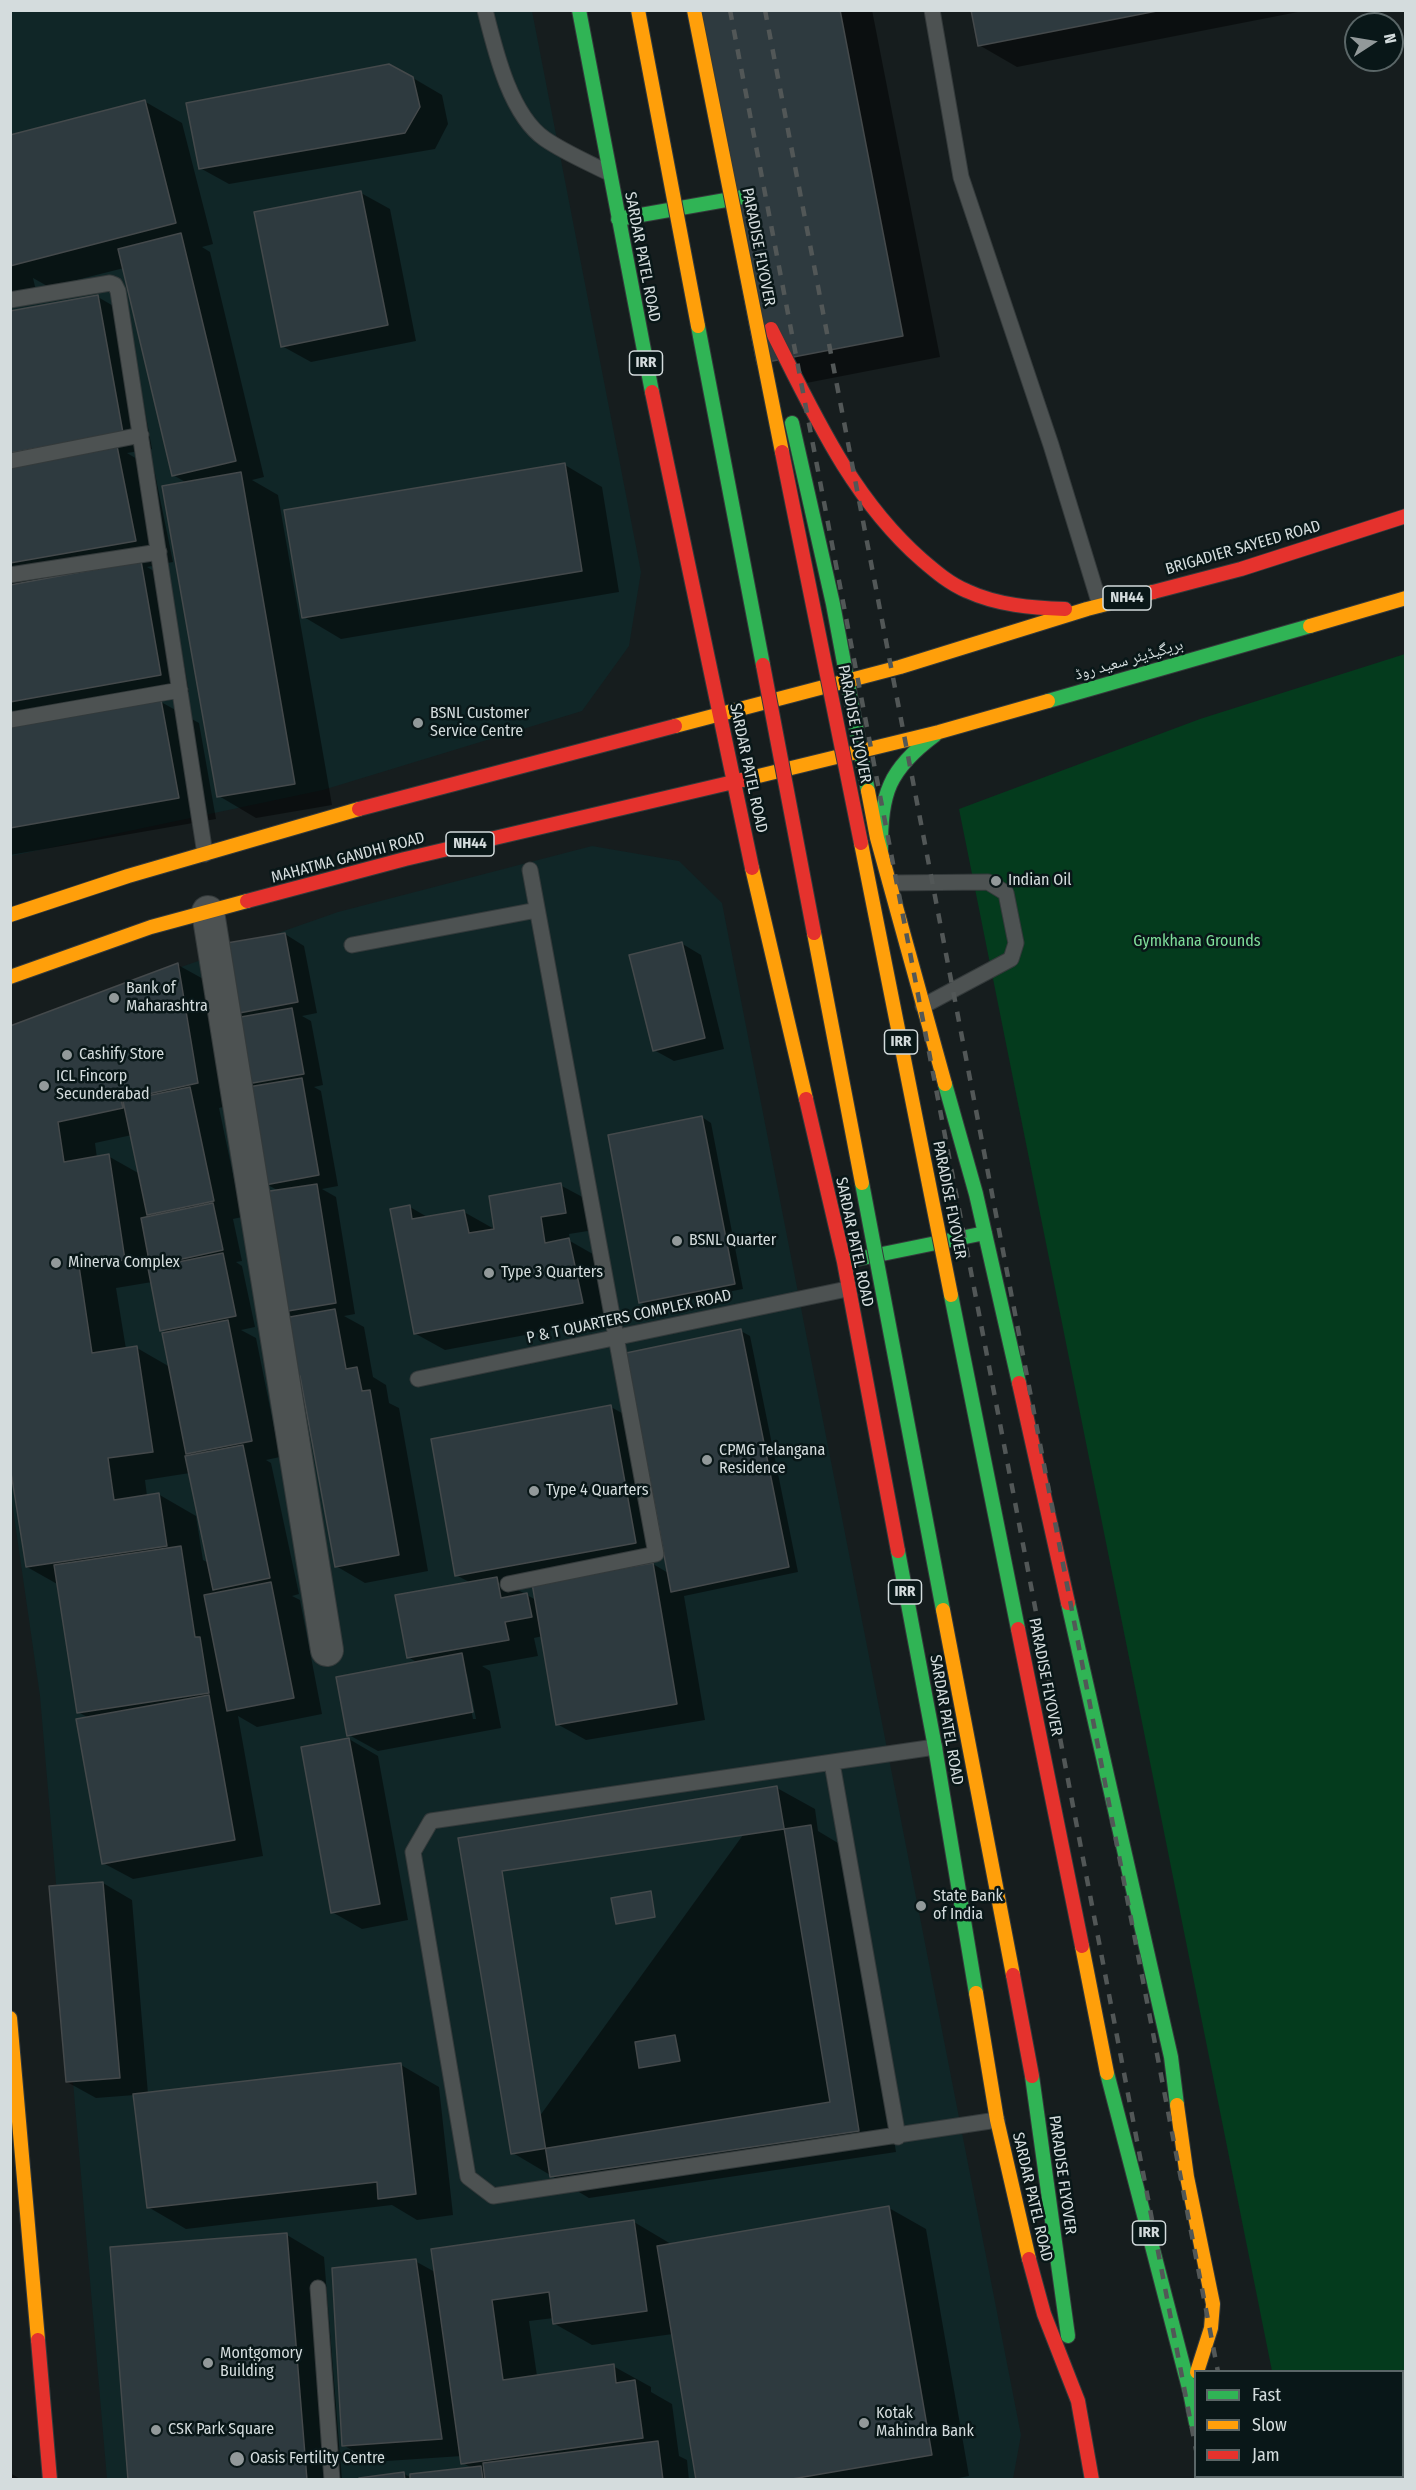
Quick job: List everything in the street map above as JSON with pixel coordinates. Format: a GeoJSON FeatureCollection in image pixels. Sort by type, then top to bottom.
{"type":"FeatureCollection","features":[{"type":"Feature","properties":{"kind":"main road","name":"SARDAR PATEL ROAD"},"geometry":{"type":"LineString","coordinates":[[579,10],[636,318],[753,873],[844,1262],[935,1747],[997,2120],[1016,2209],[1044,2314],[1078,2401],[1092,2480]]}},
{"type":"Feature","properties":{"kind":"main road","name":"PARADISE FLYOVER"},"geometry":{"type":"LineString","coordinates":[[638,10],[1032,2076],[1078,2401]]}},
{"type":"Feature","properties":{"kind":"main road","name":"PARADISE FLYOVER"},"geometry":{"type":"LineString","coordinates":[[694,10],[1107,2073],[1190,2392]]}},
{"type":"Feature","properties":{"kind":"main road"},"geometry":{"type":"LineString","coordinates":[[702,10],[784,386]]}},
{"type":"Feature","properties":{"kind":"main road"},"geometry":{"type":"LineString","coordinates":[[618,219],[743,197]]}},
{"type":"Feature","properties":{"kind":"main road","name":"NH44"},"geometry":{"type":"LineString","coordinates":[[771,329],[840,461],[876,514],[910,551],[955,586],[998,601],[1048,608],[1094,607]]}},
{"type":"Feature","properties":{"kind":"main road","name":"IRR"},"geometry":{"type":"LineString","coordinates":[[789,409],[848,680],[881,850],[985,1233],[1171,2057],[1187,2177],[1213,2304],[1211,2328],[1198,2370]]}},
{"type":"Feature","properties":{"kind":"main road","name":"BRIGADIER SAYEED ROAD"},"geometry":{"type":"LineString","coordinates":[[848,680],[900,667],[1094,607],[1241,569],[1406,516]]}},
{"type":"Feature","properties":{"kind":"main road","name":"بریگیڈیئر سعید روڈ"},"geometry":{"type":"LineString","coordinates":[[861,751],[939,732],[1406,598]]}},
{"type":"Feature","properties":{"kind":"main road","name":"NH44"},"geometry":{"type":"LineString","coordinates":[[10,915],[128,876],[385,802],[848,680]]}},
{"type":"Feature","properties":{"kind":"main road","name":"IRR"},"geometry":{"type":"LineString","coordinates":[[881,850],[879,815],[890,781],[911,752],[939,732]]}},
{"type":"Feature","properties":{"kind":"main road","name":"NH44"},"geometry":{"type":"LineString","coordinates":[[734,782],[861,751]]}},
{"type":"Feature","properties":{"kind":"main road","name":"MAHATMA GANDHI ROAD"},"geometry":{"type":"LineString","coordinates":[[10,977],[151,927],[405,859],[734,782]]}},
{"type":"Feature","properties":{"kind":"main road"},"geometry":{"type":"LineString","coordinates":[[844,1262],[985,1233]]}},
{"type":"Feature","properties":{"kind":"main road"},"geometry":{"type":"LineString","coordinates":[[10,2018],[50,2480]]}},
{"type":"Feature","properties":{"kind":"main road"},"geometry":{"type":"LineString","coordinates":[[1190,2392],[1194,2381]]}},
{"type":"Feature","properties":{"kind":"main road","name":"IRR"},"geometry":{"type":"LineString","coordinates":[[1190,2392],[1194,2413]]}},
{"type":"Feature","properties":{"kind":"street"},"geometry":{"type":"LineString","coordinates":[[208,912],[327,1650]]}},
{"type":"Feature","properties":{"kind":"lane"},"geometry":{"type":"LineString","coordinates":[[485,10],[494,46],[516,106],[544,138],[610,173]]}},
{"type":"Feature","properties":{"kind":"lane"},"geometry":{"type":"LineString","coordinates":[[932,10],[961,177],[1051,445],[1094,607]]}},
{"type":"Feature","properties":{"kind":"lane"},"geometry":{"type":"LineString","coordinates":[[10,300],[110,283],[115,285],[118,291],[205,854]]}},
{"type":"Feature","properties":{"kind":"lane"},"geometry":{"type":"LineString","coordinates":[[10,461],[141,435]]}},
{"type":"Feature","properties":{"kind":"lane"},"geometry":{"type":"LineString","coordinates":[[10,575],[159,552]]}},
{"type":"Feature","properties":{"kind":"lane"},"geometry":{"type":"LineString","coordinates":[[10,720],[180,690]]}},
{"type":"Feature","properties":{"kind":"lane"},"geometry":{"type":"LineString","coordinates":[[508,1584],[656,1554],[530,870]]}},
{"type":"Feature","properties":{"kind":"lane"},"geometry":{"type":"LineString","coordinates":[[890,882],[988,882],[1006,893],[1016,943],[1011,959],[923,1006]]}},
{"type":"Feature","properties":{"kind":"lane"},"geometry":{"type":"LineString","coordinates":[[351,945],[537,910]]}},
{"type":"Feature","properties":{"kind":"lane","name":"P & T QUARTERS COMPLEX ROAD"},"geometry":{"type":"LineString","coordinates":[[418,1379],[848,1289]]}},
{"type":"Feature","properties":{"kind":"lane"},"geometry":{"type":"LineString","coordinates":[[935,1747],[431,1821],[413,1852],[468,2176],[493,2196],[898,2137],[997,2120]]}},
{"type":"Feature","properties":{"kind":"lane"},"geometry":{"type":"LineString","coordinates":[[832,1763],[898,2137]]}},
{"type":"Feature","properties":{"kind":"lane"},"geometry":{"type":"LineString","coordinates":[[318,2288],[332,2480]]}},
{"type":"Feature","properties":{"kind":"shaded area"},"geometry":{"type":"Polygon","coordinates":[[[11,11],[532,11],[641,572],[629,646],[582,711],[323,790],[11,856],[11,11]]]}},
{"type":"Feature","properties":{"kind":"shaded area"},"geometry":{"type":"Polygon","coordinates":[[[592,846],[679,861],[722,903],[1021,2435],[1013,2479],[107,2479],[40,1696],[10,1488],[10,1027],[338,912],[592,846]]]}},
{"type":"Feature","properties":{"kind":"green space","name":"Gymkhana Grounds"},"geometry":{"type":"Polygon","coordinates":[[[1405,654],[1405,2479],[1293,2479],[1404,2478],[1404,2370],[1272,2370],[959,809],[1200,719],[1405,654]]]}},
{"type":"Feature","properties":{"kind":"building"},"geometry":{"type":"Polygon","coordinates":[[[689,10],[840,10],[903,336],[757,364],[689,10]]]}},
{"type":"Feature","properties":{"kind":"building"},"geometry":{"type":"Polygon","coordinates":[[[971,10],[1162,10],[978,46],[971,10]]]}},
{"type":"Feature","properties":{"kind":"building"},"geometry":{"type":"Polygon","coordinates":[[[389,64],[413,77],[420,107],[405,133],[199,169],[186,103],[389,64]]]}},
{"type":"Feature","properties":{"kind":"building"},"geometry":{"type":"Polygon","coordinates":[[[145,100],[176,223],[10,266],[10,135],[145,100]]]}},
{"type":"Feature","properties":{"kind":"building"},"geometry":{"type":"Polygon","coordinates":[[[361,191],[388,325],[281,347],[254,212],[361,191]]]}},
{"type":"Feature","properties":{"kind":"building"},"geometry":{"type":"Polygon","coordinates":[[[181,233],[236,461],[172,476],[118,249],[181,233]]]}},
{"type":"Feature","properties":{"kind":"building"},"geometry":{"type":"Polygon","coordinates":[[[98,295],[123,433],[10,453],[10,311],[98,295]]]}},
{"type":"Feature","properties":{"kind":"building"},"geometry":{"type":"Polygon","coordinates":[[[117,446],[136,541],[10,563],[10,468],[117,446]]]}},
{"type":"Feature","properties":{"kind":"building"},"geometry":{"type":"Polygon","coordinates":[[[565,463],[582,571],[302,618],[284,510],[565,463]]]}},
{"type":"Feature","properties":{"kind":"building"},"geometry":{"type":"Polygon","coordinates":[[[241,472],[295,784],[217,797],[162,486],[241,472]]]}},
{"type":"Feature","properties":{"kind":"building"},"geometry":{"type":"Polygon","coordinates":[[[141,561],[161,675],[10,702],[10,585],[141,561]]]}},
{"type":"Feature","properties":{"kind":"building"},"geometry":{"type":"Polygon","coordinates":[[[161,700],[179,798],[10,828],[10,727],[161,700]]]}},
{"type":"Feature","properties":{"kind":"building"},"geometry":{"type":"Polygon","coordinates":[[[285,933],[298,1002],[234,1014],[221,944],[285,933]]]}},
{"type":"Feature","properties":{"kind":"building"},"geometry":{"type":"Polygon","coordinates":[[[682,942],[705,1038],[653,1051],[629,955],[682,942]]]}},
{"type":"Feature","properties":{"kind":"building","name":"Minerva Complex"},"geometry":{"type":"Polygon","coordinates":[[[178,963],[198,1083],[121,1100],[123,1108],[58,1122],[64,1162],[109,1154],[125,1260],[79,1266],[92,1353],[137,1346],[153,1452],[108,1458],[114,1500],[159,1493],[167,1546],[26,1567],[10,1466],[10,1026],[178,963]]]}},
{"type":"Feature","properties":{"kind":"building"},"geometry":{"type":"Polygon","coordinates":[[[292,1008],[304,1074],[247,1084],[235,1018],[292,1008]]]}},
{"type":"Feature","properties":{"kind":"building"},"geometry":{"type":"Polygon","coordinates":[[[302,1078],[319,1175],[265,1185],[248,1087],[302,1078]]]}},
{"type":"Feature","properties":{"kind":"building"},"geometry":{"type":"Polygon","coordinates":[[[190,1087],[214,1201],[147,1215],[123,1101],[190,1087]]]}},
{"type":"Feature","properties":{"kind":"building","name":"BSNL Quarter"},"geometry":{"type":"Polygon","coordinates":[[[702,1116],[735,1284],[639,1303],[608,1135],[702,1116]]]}},
{"type":"Feature","properties":{"kind":"building","name":"Type 3 Quarters"},"geometry":{"type":"Polygon","coordinates":[[[561,1183],[566,1213],[541,1217],[545,1243],[569,1238],[583,1303],[414,1334],[390,1209],[410,1205],[412,1219],[464,1210],[469,1233],[494,1229],[489,1196],[561,1183]]]}},
{"type":"Feature","properties":{"kind":"building"},"geometry":{"type":"Polygon","coordinates":[[[317,1184],[336,1303],[282,1312],[263,1192],[317,1184]]]}},
{"type":"Feature","properties":{"kind":"building"},"geometry":{"type":"Polygon","coordinates":[[[213,1203],[223,1250],[150,1266],[141,1218],[213,1203]]]}},
{"type":"Feature","properties":{"kind":"building"},"geometry":{"type":"Polygon","coordinates":[[[223,1253],[236,1316],[160,1331],[148,1268],[223,1253]]]}},
{"type":"Feature","properties":{"kind":"building"},"geometry":{"type":"Polygon","coordinates":[[[335,1309],[346,1369],[357,1367],[362,1391],[370,1390],[399,1555],[335,1567],[300,1376],[295,1378],[284,1318],[335,1309]]]}},
{"type":"Feature","properties":{"kind":"building"},"geometry":{"type":"Polygon","coordinates":[[[228,1320],[252,1441],[186,1454],[162,1333],[228,1320]]]}},
{"type":"Feature","properties":{"kind":"building","name":"CPMG Telangana Residence"},"geometry":{"type":"Polygon","coordinates":[[[741,1329],[789,1567],[671,1592],[626,1353],[741,1329]]]}},
{"type":"Feature","properties":{"kind":"building","name":"Type 4 Quarters"},"geometry":{"type":"Polygon","coordinates":[[[611,1405],[636,1543],[455,1576],[431,1439],[611,1405]]]}},
{"type":"Feature","properties":{"kind":"building"},"geometry":{"type":"Polygon","coordinates":[[[243,1445],[270,1578],[213,1590],[185,1456],[243,1445]]]}},
{"type":"Feature","properties":{"kind":"building"},"geometry":{"type":"Polygon","coordinates":[[[181,1546],[195,1637],[200,1637],[209,1693],[77,1713],[54,1565],[181,1546]]]}},
{"type":"Feature","properties":{"kind":"building"},"geometry":{"type":"Polygon","coordinates":[[[653,1563],[677,1704],[556,1725],[532,1583],[653,1563]]]}},
{"type":"Feature","properties":{"kind":"building"},"geometry":{"type":"Polygon","coordinates":[[[497,1577],[501,1598],[527,1593],[532,1617],[505,1622],[509,1640],[407,1658],[395,1595],[497,1577]]]}},
{"type":"Feature","properties":{"kind":"building"},"geometry":{"type":"Polygon","coordinates":[[[271,1582],[294,1698],[227,1711],[204,1595],[271,1582]]]}},
{"type":"Feature","properties":{"kind":"building"},"geometry":{"type":"Polygon","coordinates":[[[462,1653],[473,1712],[347,1736],[336,1677],[462,1653]]]}},
{"type":"Feature","properties":{"kind":"building"},"geometry":{"type":"Polygon","coordinates":[[[209,1695],[235,1840],[102,1864],[76,1719],[209,1695]]]}},
{"type":"Feature","properties":{"kind":"building"},"geometry":{"type":"Polygon","coordinates":[[[349,1738],[380,1904],[331,1913],[301,1747],[349,1738]]]}},
{"type":"Feature","properties":{"kind":"building"},"geometry":{"type":"Polygon","coordinates":[[[777,1786],[830,2102],[511,2154],[458,1838],[777,1786]],[[651,1891],[611,1898],[616,1924],[655,1917],[651,1891]],[[675,2035],[635,2042],[639,2068],[680,2061],[675,2035]]]}},
{"type":"Feature","properties":{"kind":"building"},"geometry":{"type":"Polygon","coordinates":[[[811,1825],[859,2131],[550,2177],[502,1871],[811,1825]]]}},
{"type":"Feature","properties":{"kind":"building"},"geometry":{"type":"Polygon","coordinates":[[[103,1882],[120,2078],[66,2082],[49,1886],[103,1882]]]}},
{"type":"Feature","properties":{"kind":"building"},"geometry":{"type":"Polygon","coordinates":[[[401,2063],[416,2194],[378,2199],[377,2182],[147,2208],[133,2094],[401,2063]]]}},
{"type":"Feature","properties":{"kind":"building"},"geometry":{"type":"Polygon","coordinates":[[[889,2206],[932,2455],[786,2480],[696,2480],[657,2246],[889,2206]]]}},
{"type":"Feature","properties":{"kind":"building"},"geometry":{"type":"Polygon","coordinates":[[[634,2220],[647,2311],[553,2324],[549,2292],[492,2300],[503,2380],[614,2364],[616,2383],[635,2380],[643,2438],[461,2464],[431,2249],[634,2220]]]}},
{"type":"Feature","properties":{"kind":"building","name":"Montgomory Building"},"geometry":{"type":"Polygon","coordinates":[[[287,2233],[307,2480],[128,2480],[110,2247],[287,2233]]]}},
{"type":"Feature","properties":{"kind":"building"},"geometry":{"type":"Polygon","coordinates":[[[416,2259],[442,2439],[342,2446],[332,2268],[416,2259]]]}},
{"type":"Feature","properties":{"kind":"building"},"geometry":{"type":"Polygon","coordinates":[[[658,2441],[663,2480],[485,2480],[483,2463],[658,2441]]]}},
{"type":"Feature","properties":{"kind":"building"},"geometry":{"type":"Polygon","coordinates":[[[481,2466],[483,2480],[410,2480],[410,2474],[481,2466]]]}},
{"type":"Feature","properties":{"kind":"building"},"geometry":{"type":"Polygon","coordinates":[[[404,2472],[405,2480],[360,2480],[359,2478],[404,2472]]]}},
{"type":"Feature","properties":{"kind":"railway"},"geometry":{"type":"LineString","coordinates":[[730,10],[1194,2440]]}},
{"type":"Feature","properties":{"kind":"railway"},"geometry":{"type":"LineString","coordinates":[[765,10],[1218,2370]]}},
{"type":"Feature","properties":{"kind":"traffic: fast"},"geometry":{"type":"LineString","coordinates":[[579,10],[652,392]]}},
{"type":"Feature","properties":{"kind":"traffic: fast"},"geometry":{"type":"LineString","coordinates":[[618,219],[743,197]]}},
{"type":"Feature","properties":{"kind":"traffic: fast"},"geometry":{"type":"LineString","coordinates":[[698,326],[763,665]]}},
{"type":"Feature","properties":{"kind":"traffic: fast"},"geometry":{"type":"LineString","coordinates":[[792,423],[833,604],[868,791]]}},
{"type":"Feature","properties":{"kind":"traffic: fast"},"geometry":{"type":"LineString","coordinates":[[1048,701],[1310,626]]}},
{"type":"Feature","properties":{"kind":"traffic: fast"},"geometry":{"type":"LineString","coordinates":[[881,850],[883,813],[890,784],[907,759],[935,735]]}},
{"type":"Feature","properties":{"kind":"traffic: fast"},"geometry":{"type":"LineString","coordinates":[[945,1084],[976,1194],[1019,1383]]}},
{"type":"Feature","properties":{"kind":"traffic: fast"},"geometry":{"type":"LineString","coordinates":[[862,1183],[943,1610]]}},
{"type":"Feature","properties":{"kind":"traffic: fast"},"geometry":{"type":"LineString","coordinates":[[848,1261],[985,1233]]}},
{"type":"Feature","properties":{"kind":"traffic: fast"},"geometry":{"type":"LineString","coordinates":[[951,1295],[1018,1629]]}},
{"type":"Feature","properties":{"kind":"traffic: fast"},"geometry":{"type":"LineString","coordinates":[[898,1551],[935,1747],[976,1993]]}},
{"type":"Feature","properties":{"kind":"traffic: fast"},"geometry":{"type":"LineString","coordinates":[[1068,1603],[1171,2057],[1177,2105]]}},
{"type":"Feature","properties":{"kind":"traffic: fast"},"geometry":{"type":"LineString","coordinates":[[1107,2073],[1194,2413]]}},
{"type":"Feature","properties":{"kind":"traffic: fast"},"geometry":{"type":"LineString","coordinates":[[1032,2076],[1068,2336]]}},
{"type":"Feature","properties":{"kind":"traffic: slow"},"geometry":{"type":"LineString","coordinates":[[638,10],[698,326]]}},
{"type":"Feature","properties":{"kind":"traffic: slow"},"geometry":{"type":"LineString","coordinates":[[694,10],[782,452]]}},
{"type":"Feature","properties":{"kind":"traffic: slow"},"geometry":{"type":"LineString","coordinates":[[675,726],[900,667],[1087,609],[1153,592]]}},
{"type":"Feature","properties":{"kind":"traffic: slow"},"geometry":{"type":"LineString","coordinates":[[1310,626],[1406,598]]}},
{"type":"Feature","properties":{"kind":"traffic: slow"},"geometry":{"type":"LineString","coordinates":[[742,780],[939,732],[1048,701]]}},
{"type":"Feature","properties":{"kind":"traffic: slow"},"geometry":{"type":"LineString","coordinates":[[868,791],[877,838],[945,1084]]}},
{"type":"Feature","properties":{"kind":"traffic: slow"},"geometry":{"type":"LineString","coordinates":[[10,915],[128,876],[359,809]]}},
{"type":"Feature","properties":{"kind":"traffic: slow"},"geometry":{"type":"LineString","coordinates":[[861,843],[951,1295]]}},
{"type":"Feature","properties":{"kind":"traffic: slow"},"geometry":{"type":"LineString","coordinates":[[752,868],[806,1099]]}},
{"type":"Feature","properties":{"kind":"traffic: slow"},"geometry":{"type":"LineString","coordinates":[[10,977],[151,927],[247,901]]}},
{"type":"Feature","properties":{"kind":"traffic: slow"},"geometry":{"type":"LineString","coordinates":[[814,933],[862,1183]]}},
{"type":"Feature","properties":{"kind":"traffic: slow"},"geometry":{"type":"LineString","coordinates":[[943,1610],[1013,1975]]}},
{"type":"Feature","properties":{"kind":"traffic: slow"},"geometry":{"type":"LineString","coordinates":[[1082,1946],[1107,2073]]}},
{"type":"Feature","properties":{"kind":"traffic: slow"},"geometry":{"type":"LineString","coordinates":[[976,1993],[997,2120],[1029,2259]]}},
{"type":"Feature","properties":{"kind":"traffic: slow"},"geometry":{"type":"LineString","coordinates":[[10,2018],[38,2340]]}},
{"type":"Feature","properties":{"kind":"traffic: slow"},"geometry":{"type":"LineString","coordinates":[[1177,2105],[1187,2177],[1213,2304],[1211,2328],[1198,2370]]}},
{"type":"Feature","properties":{"kind":"traffic: jam"},"geometry":{"type":"LineString","coordinates":[[771,329],[819,422],[854,482],[897,536],[922,560],[949,581],[978,596],[1015,605],[1065,609]]}},
{"type":"Feature","properties":{"kind":"traffic: jam"},"geometry":{"type":"LineString","coordinates":[[652,392],[752,868]]}},
{"type":"Feature","properties":{"kind":"traffic: jam"},"geometry":{"type":"LineString","coordinates":[[782,452],[861,843]]}},
{"type":"Feature","properties":{"kind":"traffic: jam"},"geometry":{"type":"LineString","coordinates":[[1153,592],[1241,569],[1406,516]]}},
{"type":"Feature","properties":{"kind":"traffic: jam"},"geometry":{"type":"LineString","coordinates":[[763,665],[814,933]]}},
{"type":"Feature","properties":{"kind":"traffic: jam"},"geometry":{"type":"LineString","coordinates":[[359,809],[675,726]]}},
{"type":"Feature","properties":{"kind":"traffic: jam"},"geometry":{"type":"LineString","coordinates":[[247,901],[405,859],[742,780]]}},
{"type":"Feature","properties":{"kind":"traffic: jam"},"geometry":{"type":"LineString","coordinates":[[806,1099],[844,1262],[898,1551]]}},
{"type":"Feature","properties":{"kind":"traffic: jam"},"geometry":{"type":"LineString","coordinates":[[1019,1383],[1068,1603]]}},
{"type":"Feature","properties":{"kind":"traffic: jam"},"geometry":{"type":"LineString","coordinates":[[1018,1629],[1082,1946]]}},
{"type":"Feature","properties":{"kind":"traffic: jam"},"geometry":{"type":"LineString","coordinates":[[1013,1975],[1032,2076]]}},
{"type":"Feature","properties":{"kind":"traffic: jam"},"geometry":{"type":"LineString","coordinates":[[1029,2259],[1044,2314],[1078,2401],[1092,2480]]}},
{"type":"Feature","properties":{"kind":"traffic: jam"},"geometry":{"type":"LineString","coordinates":[[38,2340],[50,2480]]}},
{"type":"Feature","properties":{"kind":"place","name":"BSNL Customer Service Centre"},"geometry":{"type":"Point","coordinates":[418,723]}},
{"type":"Feature","properties":{"kind":"place","name":"Indian Oil"},"geometry":{"type":"Point","coordinates":[996,881]}},
{"type":"Feature","properties":{"kind":"place","name":"Bank of Maharashtra"},"geometry":{"type":"Point","coordinates":[114,998]}},
{"type":"Feature","properties":{"kind":"place","name":"Cashify Store"},"geometry":{"type":"Point","coordinates":[67,1055]}},
{"type":"Feature","properties":{"kind":"place","name":"ICL Fincorp Secunderabad"},"geometry":{"type":"Point","coordinates":[44,1086]}},
{"type":"Feature","properties":{"kind":"place","name":"BSNL Quarter"},"geometry":{"type":"Point","coordinates":[677,1241]}},
{"type":"Feature","properties":{"kind":"place","name":"Minerva Complex"},"geometry":{"type":"Point","coordinates":[56,1263]}},
{"type":"Feature","properties":{"kind":"place","name":"Type 3 Quarters"},"geometry":{"type":"Point","coordinates":[489,1273]}},
{"type":"Feature","properties":{"kind":"place","name":"CPMG Telangana Residence"},"geometry":{"type":"Point","coordinates":[707,1460]}},
{"type":"Feature","properties":{"kind":"place","name":"Type 4 Quarters"},"geometry":{"type":"Point","coordinates":[534,1491]}},
{"type":"Feature","properties":{"kind":"place","name":"State Bank of India"},"geometry":{"type":"Point","coordinates":[921,1906]}},
{"type":"Feature","properties":{"kind":"place","name":"Montgomory Building"},"geometry":{"type":"Point","coordinates":[208,2363]}},
{"type":"Feature","properties":{"kind":"place","name":"Kotak Mahindra Bank"},"geometry":{"type":"Point","coordinates":[864,2423]}},
{"type":"Feature","properties":{"kind":"place","name":"CSK Park Square"},"geometry":{"type":"Point","coordinates":[156,2430]}},
{"type":"Feature","properties":{"kind":"place","name":"Oasis Fertility Centre"},"geometry":{"type":"Point","coordinates":[237,2459]}}]}
